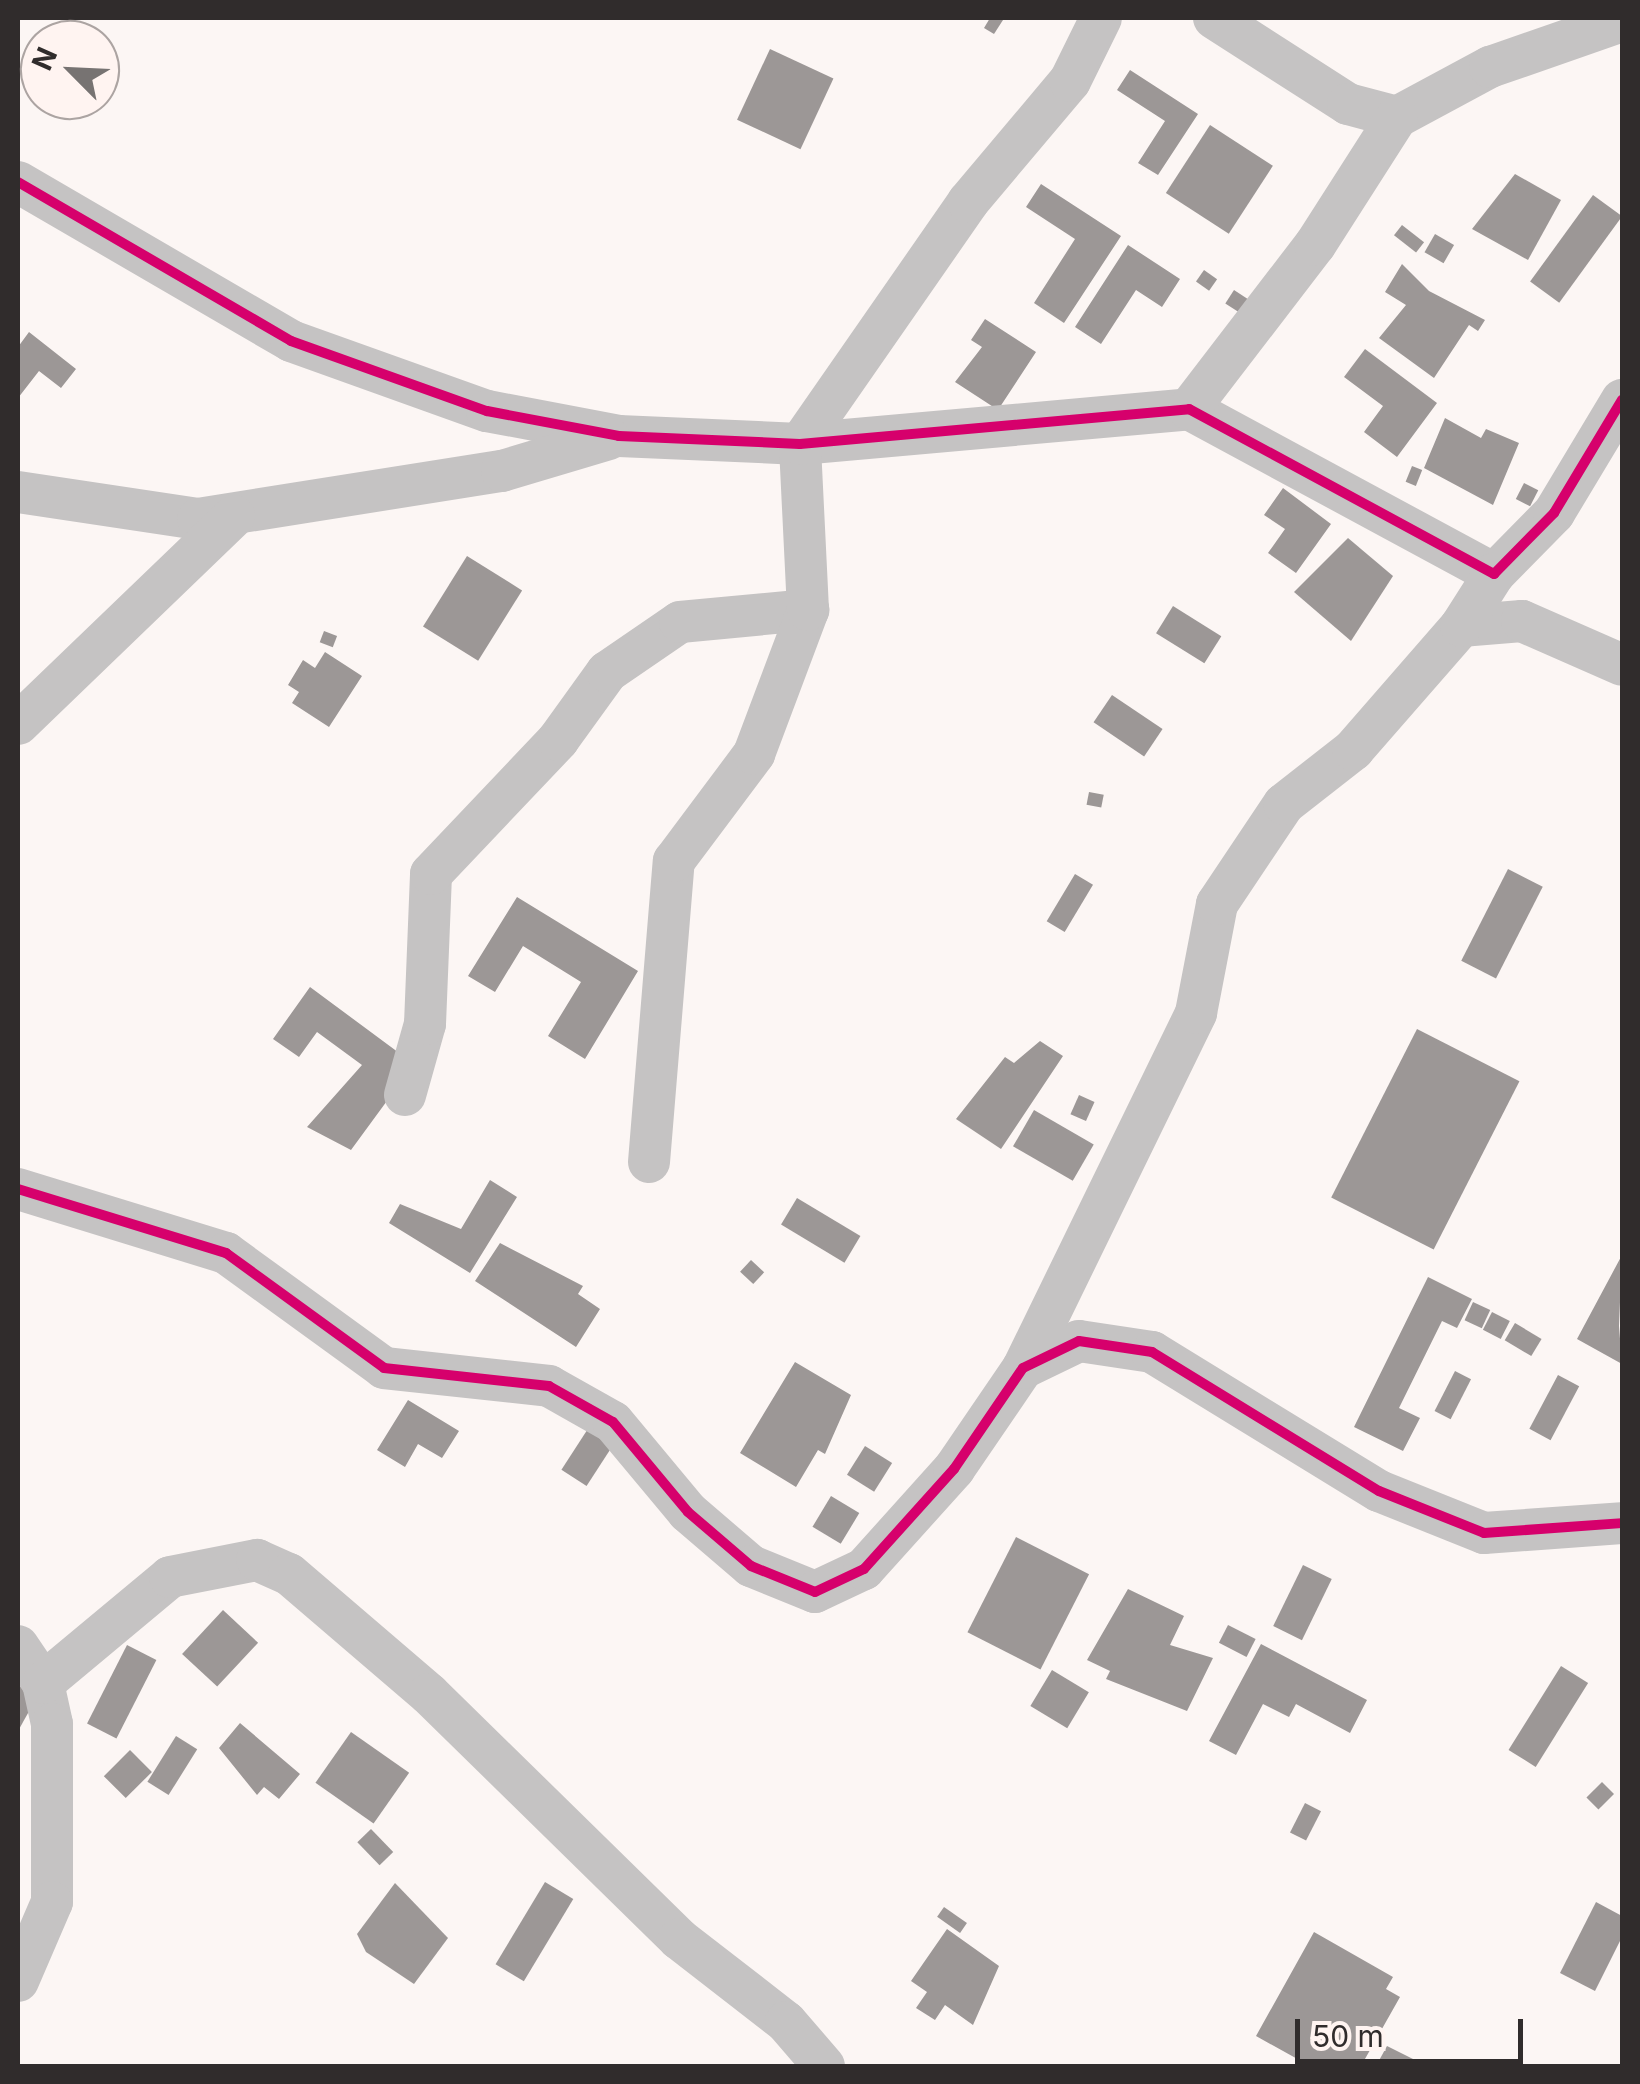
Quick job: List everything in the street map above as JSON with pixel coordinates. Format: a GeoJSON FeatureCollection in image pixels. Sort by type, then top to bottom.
{"type":"FeatureCollection","features":[{"type":"Feature","properties":{"kind":"street"},"geometry":{"type":"LineString","coordinates":[[650,1162],[674,861],[754,754],[808,610],[800,444],[968,202],[1070,80],[1101,18]]}},
{"type":"Feature","properties":{"kind":"street"},"geometry":{"type":"LineString","coordinates":[[1214,18],[1348,104],[1397,117]]}},
{"type":"Feature","properties":{"kind":"street"},"geometry":{"type":"LineString","coordinates":[[1189,409],[1315,245],[1397,117],[1490,67],[1622,20]]}},
{"type":"Feature","properties":{"kind":"street"},"geometry":{"type":"LineString","coordinates":[[18,182],[292,341],[487,411],[619,436],[800,444],[1189,409],[1494,574]]}},
{"type":"Feature","properties":{"kind":"street"},"geometry":{"type":"LineString","coordinates":[[18,1189],[226,1253],[384,1368],[549,1386],[614,1422],[688,1512],[750,1566],[815,1592],[864,1569],[954,1469],[1023,1368],[1196,1013],[1216,904],[1284,804],[1352,750],[1461,626],[1494,574],[1554,513],[1620,388]]}},
{"type":"Feature","properties":{"kind":"street"},"geometry":{"type":"LineString","coordinates":[[18,492],[122,514],[234,516],[502,471],[619,436]]}},
{"type":"Feature","properties":{"kind":"street"},"geometry":{"type":"LineString","coordinates":[[18,724],[234,516]]}},
{"type":"Feature","properties":{"kind":"street"},"geometry":{"type":"LineString","coordinates":[[405,1095],[425,1024],[431,874],[558,740],[607,672],[680,622],[808,610]]}},
{"type":"Feature","properties":{"kind":"street"},"geometry":{"type":"LineString","coordinates":[[1461,626],[1522,621],[1622,665]]}},
{"type":"Feature","properties":{"kind":"street"},"geometry":{"type":"LineString","coordinates":[[1023,1368],[1079,1341],[1152,1352],[1378,1491],[1484,1534],[1622,1524]]}},
{"type":"Feature","properties":{"kind":"street"},"geometry":{"type":"LineString","coordinates":[[44,1683],[170,1577],[257,1560],[289,1574],[429,1694],[680,1939],[786,2022],[824,2066]]}},
{"type":"Feature","properties":{"kind":"street"},"geometry":{"type":"LineString","coordinates":[[18,1646],[44,1683],[52,1724],[52,1902],[18,1981]]}},
{"type":"Feature","properties":{"kind":"building"},"geometry":{"type":"Polygon","coordinates":[[[990,18],[1003,20],[994,34],[984,28],[990,18]]]}},
{"type":"Feature","properties":{"kind":"building"},"geometry":{"type":"Polygon","coordinates":[[[770,49],[833,79],[800,149],[737,120],[770,49]]]}},
{"type":"Feature","properties":{"kind":"building"},"geometry":{"type":"Polygon","coordinates":[[[1130,70],[1198,114],[1158,175],[1138,163],[1165,121],[1117,90],[1130,70]]]}},
{"type":"Feature","properties":{"kind":"building"},"geometry":{"type":"Polygon","coordinates":[[[1210,125],[1273,166],[1229,234],[1166,193],[1210,125]]]}},
{"type":"Feature","properties":{"kind":"building"},"geometry":{"type":"Polygon","coordinates":[[[1515,174],[1561,200],[1528,260],[1472,229],[1515,174]]]}},
{"type":"Feature","properties":{"kind":"building"},"geometry":{"type":"Polygon","coordinates":[[[1041,184],[1121,236],[1064,323],[1034,303],[1075,239],[1026,207],[1041,184]]]}},
{"type":"Feature","properties":{"kind":"building"},"geometry":{"type":"Polygon","coordinates":[[[1593,195],[1622,216],[1559,303],[1530,282],[1593,195]]]}},
{"type":"Feature","properties":{"kind":"building"},"geometry":{"type":"Polygon","coordinates":[[[1402,225],[1424,242],[1416,252],[1394,235],[1402,225]]]}},
{"type":"Feature","properties":{"kind":"building"},"geometry":{"type":"Polygon","coordinates":[[[1435,234],[1454,245],[1444,263],[1424,252],[1435,234]]]}},
{"type":"Feature","properties":{"kind":"building"},"geometry":{"type":"Polygon","coordinates":[[[1128,245],[1180,279],[1162,307],[1136,290],[1101,344],[1075,327],[1128,245]]]}},
{"type":"Feature","properties":{"kind":"building"},"geometry":{"type":"Polygon","coordinates":[[[1402,264],[1429,291],[1485,320],[1478,331],[1469,325],[1434,378],[1379,338],[1406,305],[1385,292],[1402,264]]]}},
{"type":"Feature","properties":{"kind":"building"},"geometry":{"type":"Polygon","coordinates":[[[1204,270],[1217,279],[1209,291],[1196,281],[1204,270]]]}},
{"type":"Feature","properties":{"kind":"building"},"geometry":{"type":"Polygon","coordinates":[[[1234,290],[1251,301],[1242,314],[1225,303],[1234,290]]]}},
{"type":"Feature","properties":{"kind":"building"},"geometry":{"type":"Polygon","coordinates":[[[985,319],[1036,352],[998,410],[955,382],[982,347],[971,340],[985,319]]]}},
{"type":"Feature","properties":{"kind":"building"},"geometry":{"type":"Polygon","coordinates":[[[29,332],[76,369],[61,388],[39,371],[18,398],[18,347],[29,332]]]}},
{"type":"Feature","properties":{"kind":"building"},"geometry":{"type":"Polygon","coordinates":[[[1365,349],[1437,403],[1397,457],[1364,432],[1383,406],[1344,377],[1365,349]]]}},
{"type":"Feature","properties":{"kind":"building"},"geometry":{"type":"Polygon","coordinates":[[[1445,418],[1481,438],[1486,429],[1519,443],[1493,505],[1424,468],[1445,418]]]}},
{"type":"Feature","properties":{"kind":"building"},"geometry":{"type":"Polygon","coordinates":[[[1412,466],[1422,470],[1416,486],[1406,482],[1412,466]]]}},
{"type":"Feature","properties":{"kind":"building"},"geometry":{"type":"Polygon","coordinates":[[[1524,483],[1538,490],[1530,506],[1516,499],[1524,483]]]}},
{"type":"Feature","properties":{"kind":"building"},"geometry":{"type":"Polygon","coordinates":[[[1283,488],[1331,524],[1296,573],[1268,553],[1285,529],[1264,515],[1283,488]]]}},
{"type":"Feature","properties":{"kind":"building"},"geometry":{"type":"Polygon","coordinates":[[[1348,538],[1393,576],[1351,641],[1294,592],[1348,538]]]}},
{"type":"Feature","properties":{"kind":"building"},"geometry":{"type":"Polygon","coordinates":[[[467,556],[522,590],[478,661],[423,626],[467,556]]]}},
{"type":"Feature","properties":{"kind":"building"},"geometry":{"type":"Polygon","coordinates":[[[1173,606],[1221,636],[1204,663],[1156,633],[1173,606]]]}},
{"type":"Feature","properties":{"kind":"building"},"geometry":{"type":"Polygon","coordinates":[[[324,631],[337,636],[333,647],[320,642],[324,631]]]}},
{"type":"Feature","properties":{"kind":"building"},"geometry":{"type":"Polygon","coordinates":[[[325,652],[362,676],[329,727],[292,703],[299,692],[288,685],[303,660],[315,668],[325,652]]]}},
{"type":"Feature","properties":{"kind":"building"},"geometry":{"type":"Polygon","coordinates":[[[1112,695],[1163,729],[1144,756],[1094,722],[1112,695]]]}},
{"type":"Feature","properties":{"kind":"building"},"geometry":{"type":"Polygon","coordinates":[[[1089,792],[1104,795],[1101,808],[1087,805],[1089,792]]]}},
{"type":"Feature","properties":{"kind":"building"},"geometry":{"type":"Polygon","coordinates":[[[1508,869],[1543,887],[1496,978],[1461,961],[1508,869]]]}},
{"type":"Feature","properties":{"kind":"building"},"geometry":{"type":"Polygon","coordinates":[[[1075,874],[1093,885],[1065,932],[1047,921],[1075,874]]]}},
{"type":"Feature","properties":{"kind":"building"},"geometry":{"type":"Polygon","coordinates":[[[517,897],[638,971],[585,1059],[548,1036],[581,982],[523,946],[495,992],[468,976],[517,897]]]}},
{"type":"Feature","properties":{"kind":"building"},"geometry":{"type":"Polygon","coordinates":[[[310,987],[414,1064],[351,1150],[307,1127],[362,1065],[317,1032],[299,1057],[273,1039],[310,987]]]}},
{"type":"Feature","properties":{"kind":"building"},"geometry":{"type":"Polygon","coordinates":[[[1417,1029],[1519,1081],[1434,1250],[1331,1197],[1417,1029]]]}},
{"type":"Feature","properties":{"kind":"building"},"geometry":{"type":"Polygon","coordinates":[[[1040,1041],[1063,1056],[1001,1149],[956,1119],[1005,1057],[1014,1063],[1040,1041]]]}},
{"type":"Feature","properties":{"kind":"building"},"geometry":{"type":"Polygon","coordinates":[[[1079,1095],[1095,1102],[1086,1121],[1070,1114],[1079,1095]]]}},
{"type":"Feature","properties":{"kind":"building"},"geometry":{"type":"Polygon","coordinates":[[[1034,1110],[1094,1144],[1073,1181],[1013,1146],[1034,1110]]]}},
{"type":"Feature","properties":{"kind":"building"},"geometry":{"type":"Polygon","coordinates":[[[490,1180],[517,1197],[470,1273],[389,1223],[400,1204],[461,1229],[490,1180]]]}},
{"type":"Feature","properties":{"kind":"building"},"geometry":{"type":"Polygon","coordinates":[[[797,1198],[860,1236],[844,1263],[781,1225],[797,1198]]]}},
{"type":"Feature","properties":{"kind":"building"},"geometry":{"type":"Polygon","coordinates":[[[500,1243],[583,1286],[578,1294],[600,1309],[576,1347],[475,1281],[500,1243]]]}},
{"type":"Feature","properties":{"kind":"building"},"geometry":{"type":"Polygon","coordinates":[[[1622,1255],[1619,1326],[1622,1364],[1577,1339],[1622,1255]]]}},
{"type":"Feature","properties":{"kind":"building"},"geometry":{"type":"Polygon","coordinates":[[[751,1260],[764,1272],[753,1284],[740,1272],[751,1260]]]}},
{"type":"Feature","properties":{"kind":"building"},"geometry":{"type":"Polygon","coordinates":[[[1428,1277],[1472,1299],[1457,1328],[1442,1321],[1399,1408],[1420,1418],[1403,1451],[1354,1427],[1428,1277]]]}},
{"type":"Feature","properties":{"kind":"building"},"geometry":{"type":"Polygon","coordinates":[[[1473,1302],[1490,1310],[1482,1328],[1465,1320],[1473,1302]]]}},
{"type":"Feature","properties":{"kind":"building"},"geometry":{"type":"Polygon","coordinates":[[[1492,1312],[1510,1321],[1501,1339],[1483,1330],[1492,1312]]]}},
{"type":"Feature","properties":{"kind":"building"},"geometry":{"type":"Polygon","coordinates":[[[1515,1323],[1542,1339],[1531,1356],[1505,1340],[1515,1323]]]}},
{"type":"Feature","properties":{"kind":"building"},"geometry":{"type":"Polygon","coordinates":[[[795,1362],[851,1395],[825,1454],[818,1450],[796,1487],[740,1453],[795,1362]]]}},
{"type":"Feature","properties":{"kind":"building"},"geometry":{"type":"Polygon","coordinates":[[[1455,1371],[1471,1379],[1451,1419],[1435,1411],[1455,1371]]]}},
{"type":"Feature","properties":{"kind":"building"},"geometry":{"type":"Polygon","coordinates":[[[1558,1375],[1579,1386],[1551,1440],[1529,1429],[1558,1375]]]}},
{"type":"Feature","properties":{"kind":"building"},"geometry":{"type":"Polygon","coordinates":[[[408,1400],[459,1431],[442,1458],[418,1444],[405,1467],[377,1450],[408,1400]]]}},
{"type":"Feature","properties":{"kind":"building"},"geometry":{"type":"Polygon","coordinates":[[[593,1421],[618,1437],[587,1486],[561,1470],[593,1421]]]}},
{"type":"Feature","properties":{"kind":"building"},"geometry":{"type":"Polygon","coordinates":[[[865,1446],[892,1463],[874,1492],[847,1475],[865,1446]]]}},
{"type":"Feature","properties":{"kind":"building"},"geometry":{"type":"Polygon","coordinates":[[[831,1496],[859,1513],[841,1544],[812,1527],[831,1496]]]}},
{"type":"Feature","properties":{"kind":"building"},"geometry":{"type":"Polygon","coordinates":[[[1016,1537],[1089,1574],[1040,1670],[967,1632],[1016,1537]]]}},
{"type":"Feature","properties":{"kind":"building"},"geometry":{"type":"Polygon","coordinates":[[[1303,1565],[1332,1579],[1302,1640],[1273,1626],[1303,1565]]]}},
{"type":"Feature","properties":{"kind":"building"},"geometry":{"type":"Polygon","coordinates":[[[1128,1589],[1184,1616],[1170,1645],[1213,1658],[1187,1711],[1106,1679],[1110,1671],[1087,1660],[1128,1589]]]}},
{"type":"Feature","properties":{"kind":"building"},"geometry":{"type":"Polygon","coordinates":[[[223,1610],[258,1643],[217,1687],[182,1654],[223,1610]]]}},
{"type":"Feature","properties":{"kind":"building"},"geometry":{"type":"Polygon","coordinates":[[[1228,1625],[1256,1639],[1247,1657],[1219,1643],[1228,1625]]]}},
{"type":"Feature","properties":{"kind":"building"},"geometry":{"type":"Polygon","coordinates":[[[1261,1644],[1367,1700],[1350,1733],[1296,1704],[1289,1717],[1263,1704],[1236,1755],[1209,1741],[1261,1644]]]}},
{"type":"Feature","properties":{"kind":"building"},"geometry":{"type":"Polygon","coordinates":[[[127,1645],[156,1660],[116,1738],[87,1723],[127,1645]]]}},
{"type":"Feature","properties":{"kind":"building"},"geometry":{"type":"Polygon","coordinates":[[[1561,1666],[1588,1683],[1536,1767],[1509,1750],[1561,1666]]]}},
{"type":"Feature","properties":{"kind":"building"},"geometry":{"type":"Polygon","coordinates":[[[1052,1670],[1089,1692],[1067,1728],[1030,1706],[1052,1670]]]}},
{"type":"Feature","properties":{"kind":"building"},"geometry":{"type":"Polygon","coordinates":[[[18,1685],[37,1697],[18,1731],[18,1685]]]}},
{"type":"Feature","properties":{"kind":"building"},"geometry":{"type":"Polygon","coordinates":[[[240,1723],[300,1774],[279,1799],[264,1787],[257,1795],[219,1748],[240,1723]]]}},
{"type":"Feature","properties":{"kind":"building"},"geometry":{"type":"Polygon","coordinates":[[[351,1732],[409,1773],[374,1824],[315,1783],[351,1732]]]}},
{"type":"Feature","properties":{"kind":"building"},"geometry":{"type":"Polygon","coordinates":[[[176,1736],[197,1749],[169,1795],[147,1782],[176,1736]]]}},
{"type":"Feature","properties":{"kind":"building"},"geometry":{"type":"Polygon","coordinates":[[[130,1750],[152,1772],[126,1798],[104,1776],[130,1750]]]}},
{"type":"Feature","properties":{"kind":"building"},"geometry":{"type":"Polygon","coordinates":[[[1602,1782],[1614,1794],[1598,1810],[1586,1798],[1602,1782]]]}},
{"type":"Feature","properties":{"kind":"building"},"geometry":{"type":"Polygon","coordinates":[[[1305,1803],[1321,1811],[1306,1841],[1290,1832],[1305,1803]]]}},
{"type":"Feature","properties":{"kind":"building"},"geometry":{"type":"Polygon","coordinates":[[[371,1829],[393,1852],[380,1865],[357,1842],[371,1829]]]}},
{"type":"Feature","properties":{"kind":"building"},"geometry":{"type":"Polygon","coordinates":[[[545,1882],[573,1899],[524,1981],[496,1964],[545,1882]]]}},
{"type":"Feature","properties":{"kind":"building"},"geometry":{"type":"Polygon","coordinates":[[[395,1883],[448,1938],[414,1984],[366,1952],[357,1934],[395,1883]]]}},
{"type":"Feature","properties":{"kind":"building"},"geometry":{"type":"Polygon","coordinates":[[[1596,1902],[1622,1916],[1622,1937],[1595,1991],[1560,1973],[1596,1902]]]}},
{"type":"Feature","properties":{"kind":"building"},"geometry":{"type":"Polygon","coordinates":[[[944,1907],[967,1923],[960,1933],[937,1917],[944,1907]]]}},
{"type":"Feature","properties":{"kind":"building"},"geometry":{"type":"Polygon","coordinates":[[[947,1929],[999,1966],[973,2025],[945,2005],[935,2020],[916,2008],[927,1992],[911,1981],[947,1929]]]}},
{"type":"Feature","properties":{"kind":"building"},"geometry":{"type":"Polygon","coordinates":[[[1314,1932],[1393,1977],[1386,1989],[1400,1997],[1361,2066],[1310,2066],[1256,2036],[1314,1932]]]}},
{"type":"Feature","properties":{"kind":"building"},"geometry":{"type":"Polygon","coordinates":[[[1387,2046],[1427,2066],[1376,2066],[1387,2046]]]}},
{"type":"Feature","properties":{"kind":"cycle path"},"geometry":{"type":"LineString","coordinates":[[18,182],[291,341],[487,411],[619,436],[800,444],[1189,409],[1494,574],[1554,513],[1622,400]]}},
{"type":"Feature","properties":{"kind":"cycle path"},"geometry":{"type":"LineString","coordinates":[[18,1189],[226,1253],[384,1368],[549,1386],[613,1422],[688,1512],[751,1566],[815,1592],[864,1569],[954,1469],[1023,1368],[1079,1341],[1152,1352],[1379,1491],[1484,1533],[1622,1523]]}}]}
